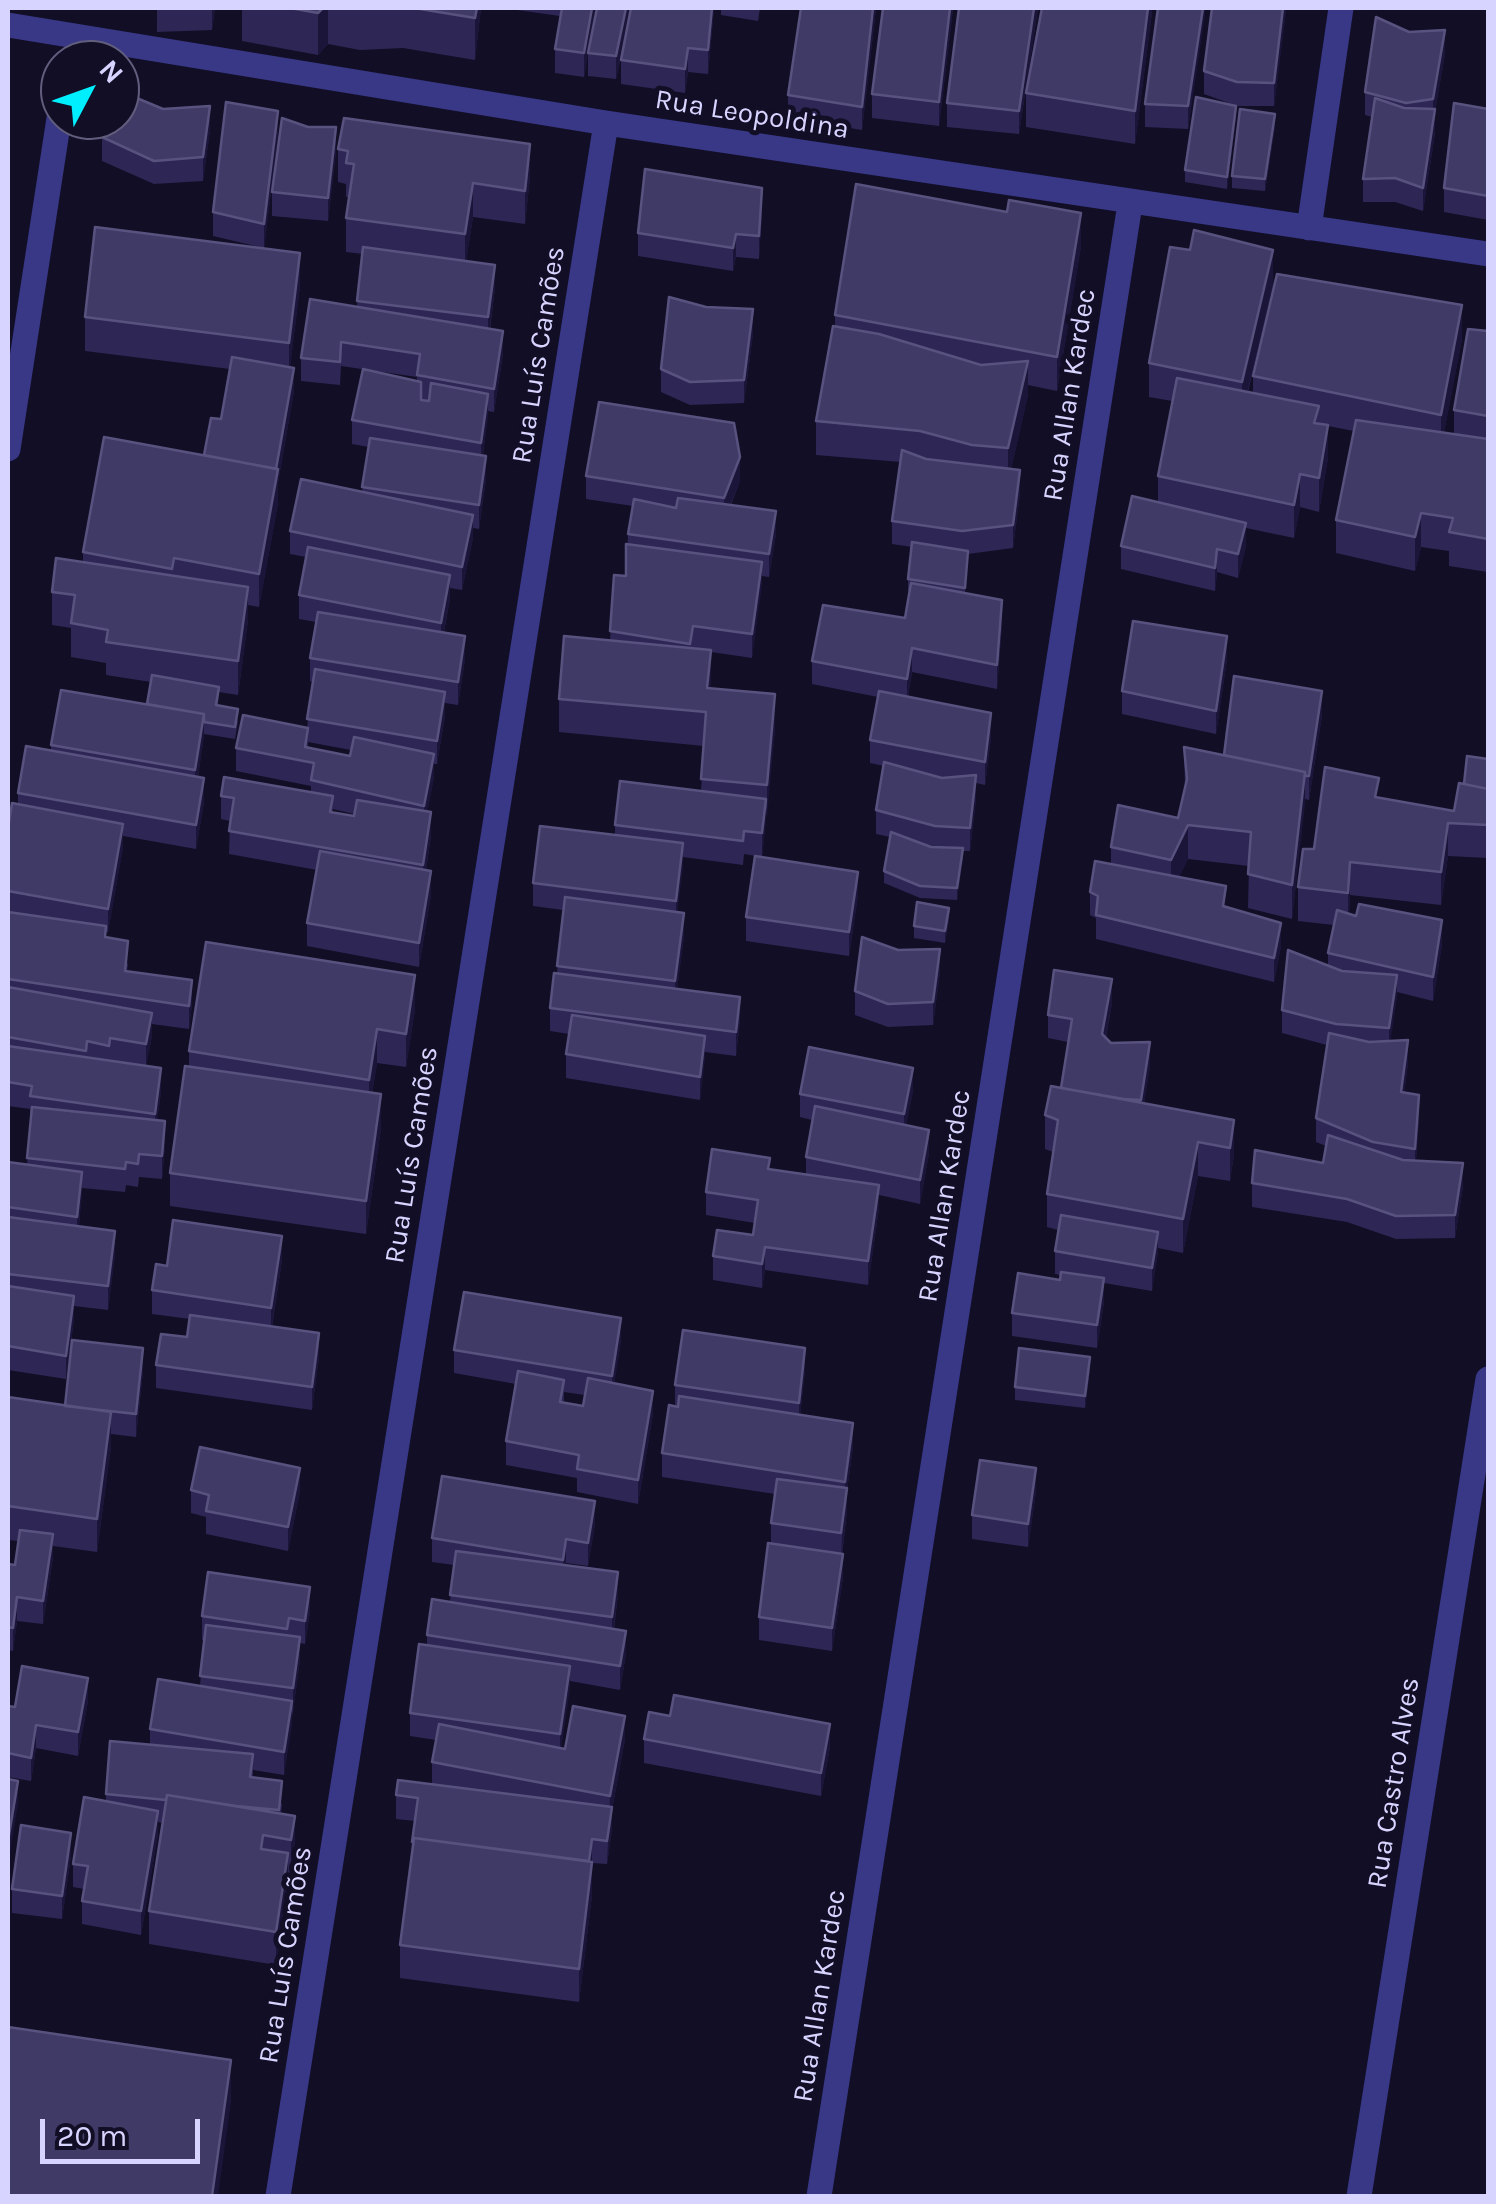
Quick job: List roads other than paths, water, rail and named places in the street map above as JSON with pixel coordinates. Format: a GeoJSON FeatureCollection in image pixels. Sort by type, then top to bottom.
{"type":"FeatureCollection","features":[{"type":"Feature","properties":{"kind":"street"},"geometry":{"type":"LineString","coordinates":[[1309,228],[1342,8]]}},
{"type":"Feature","properties":{"kind":"street","name":"Rua Leopoldina"},"geometry":{"type":"LineString","coordinates":[[8,26],[47,40]]}},
{"type":"Feature","properties":{"kind":"street","name":"Rua Leopoldina"},"geometry":{"type":"LineString","coordinates":[[140,58],[1488,254]]}},
{"type":"Feature","properties":{"kind":"street","name":"Rua Luís Camões"},"geometry":{"type":"LineString","coordinates":[[278,2196],[606,123]]}},
{"type":"Feature","properties":{"kind":"street"},"geometry":{"type":"LineString","coordinates":[[8,449],[56,140]]}},
{"type":"Feature","properties":{"kind":"street","name":"Rua Allan Kardec"},"geometry":{"type":"LineString","coordinates":[[819,2196],[1130,204]]}},
{"type":"Feature","properties":{"kind":"street","name":"Rua Castro Alves"},"geometry":{"type":"LineString","coordinates":[[1358,2196],[1488,1379]]}}]}
